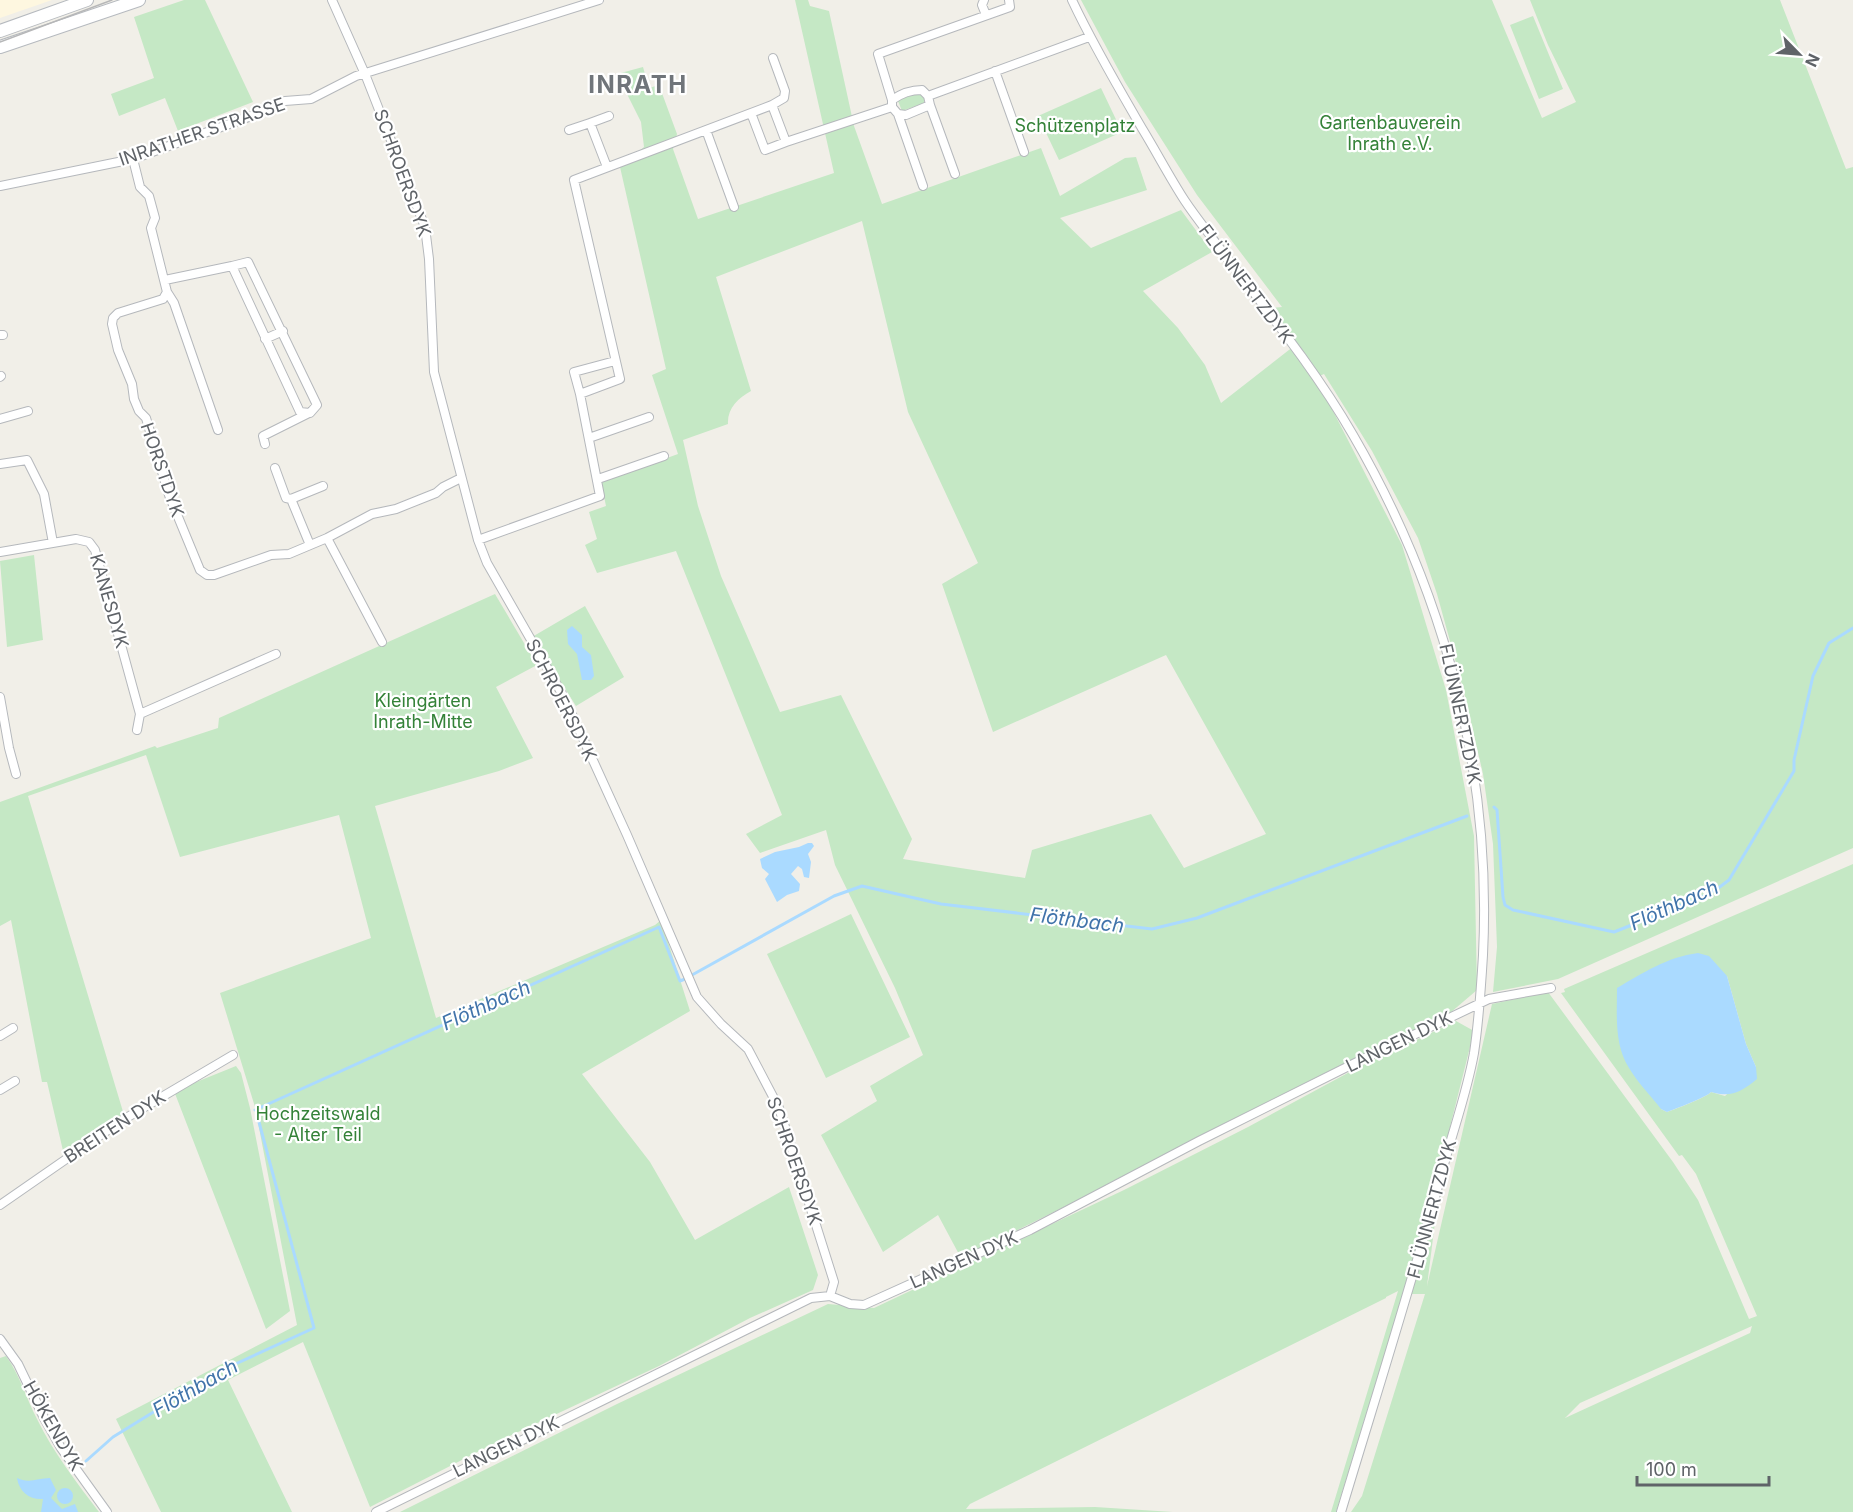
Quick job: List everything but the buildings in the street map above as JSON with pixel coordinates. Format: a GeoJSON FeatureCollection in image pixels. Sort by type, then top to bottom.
{"type":"FeatureCollection","features":[{"type":"Feature","properties":{"kind":"street"},"geometry":{"type":"LineString","coordinates":[[0,31],[87,0]]}},
{"type":"Feature","properties":{"kind":"street"},"geometry":{"type":"LineString","coordinates":[[0,47],[139,0]]}},
{"type":"Feature","properties":{"kind":"street","name":"INRATHER STRASSE"},"geometry":{"type":"LineString","coordinates":[[0,186],[133,159],[257,114],[285,101],[311,99],[356,76],[577,3],[599,0]]}},
{"type":"Feature","properties":{"kind":"street"},"geometry":{"type":"LineString","coordinates":[[984,0],[982,5],[986,15]]}},
{"type":"Feature","properties":{"kind":"street"},"geometry":{"type":"LineString","coordinates":[[923,186],[894,107],[878,54],[1010,7],[1009,0]]}},
{"type":"Feature","properties":{"kind":"street","name":"FLÜNNERTZDYK"},"geometry":{"type":"LineString","coordinates":[[1072,0],[1089,37],[1185,201],[1317,377],[1353,434],[1389,502],[1428,591],[1445,643],[1460,696],[1473,761],[1484,879],[1480,1003],[1473,1057],[1418,1259],[1341,1512]]}},
{"type":"Feature","properties":{"kind":"street"},"geometry":{"type":"LineString","coordinates":[[334,4],[365,74]]}},
{"type":"Feature","properties":{"kind":"street"},"geometry":{"type":"LineString","coordinates":[[894,107],[906,114],[929,100],[995,71],[1089,37]]}},
{"type":"Feature","properties":{"kind":"street"},"geometry":{"type":"LineString","coordinates":[[580,394],[620,379],[574,180],[772,105],[784,98],[785,91],[773,58]]}},
{"type":"Feature","properties":{"kind":"street"},"geometry":{"type":"LineString","coordinates":[[995,71],[1024,152]]}},
{"type":"Feature","properties":{"kind":"street","name":"SCHROERSDYK"},"geometry":{"type":"LineString","coordinates":[[365,74],[425,227],[435,372],[478,540],[487,563],[565,699],[697,998],[748,1049],[779,1108],[834,1282],[830,1296]]}},
{"type":"Feature","properties":{"kind":"street"},"geometry":{"type":"LineString","coordinates":[[751,113],[765,150],[894,107],[900,94],[922,90],[929,100],[956,174]]}},
{"type":"Feature","properties":{"kind":"street"},"geometry":{"type":"LineString","coordinates":[[772,105],[786,142]]}},
{"type":"Feature","properties":{"kind":"street"},"geometry":{"type":"LineString","coordinates":[[569,130],[609,116]]}},
{"type":"Feature","properties":{"kind":"street"},"geometry":{"type":"LineString","coordinates":[[590,123],[607,167]]}},
{"type":"Feature","properties":{"kind":"street"},"geometry":{"type":"LineString","coordinates":[[706,130],[734,207]]}},
{"type":"Feature","properties":{"kind":"street"},"geometry":{"type":"LineString","coordinates":[[133,159],[140,187],[149,196],[155,218],[151,228],[167,292],[174,303],[218,430]]}},
{"type":"Feature","properties":{"kind":"street"},"geometry":{"type":"LineString","coordinates":[[165,280],[248,262],[317,405],[310,413],[263,436],[265,444]]}},
{"type":"Feature","properties":{"kind":"street"},"geometry":{"type":"LineString","coordinates":[[232,266],[300,412],[310,413]]}},
{"type":"Feature","properties":{"kind":"street","name":"HORSTDYK"},"geometry":{"type":"LineString","coordinates":[[167,292],[163,299],[118,313],[113,318],[112,324],[118,350],[132,384],[134,399],[139,411],[146,418],[169,495],[196,563],[207,575],[214,575],[271,555],[289,554],[327,538],[372,514],[396,509],[436,493],[442,487],[461,478]]}},
{"type":"Feature","properties":{"kind":"street"},"geometry":{"type":"LineString","coordinates":[[265,339],[283,331]]}},
{"type":"Feature","properties":{"kind":"street"},"geometry":{"type":"LineString","coordinates":[[478,540],[600,496],[574,372],[615,361]]}},
{"type":"Feature","properties":{"kind":"street"},"geometry":{"type":"LineString","coordinates":[[0,419],[28,411]]}},
{"type":"Feature","properties":{"kind":"street"},"geometry":{"type":"LineString","coordinates":[[589,438],[649,417]]}},
{"type":"Feature","properties":{"kind":"street"},"geometry":{"type":"LineString","coordinates":[[598,479],[664,456]]}},
{"type":"Feature","properties":{"kind":"street"},"geometry":{"type":"LineString","coordinates":[[0,464],[27,460],[44,494],[53,543]]}},
{"type":"Feature","properties":{"kind":"street"},"geometry":{"type":"LineString","coordinates":[[274,468],[286,498],[291,499],[323,486]]}},
{"type":"Feature","properties":{"kind":"street"},"geometry":{"type":"LineString","coordinates":[[291,499],[310,545]]}},
{"type":"Feature","properties":{"kind":"street"},"geometry":{"type":"LineString","coordinates":[[327,538],[382,642]]}},
{"type":"Feature","properties":{"kind":"street","name":"KANESDYK"},"geometry":{"type":"LineString","coordinates":[[0,552],[76,539],[89,542],[95,550],[140,714],[137,730]]}},
{"type":"Feature","properties":{"kind":"street"},"geometry":{"type":"LineString","coordinates":[[140,714],[276,654]]}},
{"type":"Feature","properties":{"kind":"street"},"geometry":{"type":"LineString","coordinates":[[0,697],[16,774]]}},
{"type":"Feature","properties":{"kind":"street","name":"LANGEN DYK"},"geometry":{"type":"LineString","coordinates":[[376,1512],[810,1298],[830,1296],[850,1304],[864,1305],[1030,1230],[1209,1136],[1480,1003],[1489,999],[1551,988]]}},
{"type":"Feature","properties":{"kind":"street"},"geometry":{"type":"LineString","coordinates":[[0,1036],[13,1028]]}},
{"type":"Feature","properties":{"kind":"street","name":"BREITEN DYK"},"geometry":{"type":"LineString","coordinates":[[0,1204],[121,1121],[233,1055]]}},
{"type":"Feature","properties":{"kind":"street"},"geometry":{"type":"LineString","coordinates":[[0,1090],[15,1081]]}},
{"type":"Feature","properties":{"kind":"street","name":"HÖKENDYK"},"geometry":{"type":"LineString","coordinates":[[0,1339],[18,1364],[61,1448],[107,1512]]}},
{"type":"Feature","properties":{"kind":"shaded area"},"geometry":{"type":"Polygon","coordinates":[[[0,0],[52,0],[0,18],[0,0]]]}},
{"type":"Feature","properties":{"kind":"green space"},"geometry":{"type":"Polygon","coordinates":[[[184,0],[205,0],[253,102],[178,131],[165,98],[119,116],[111,94],[154,78],[134,17],[184,0]]]}},
{"type":"Feature","properties":{"kind":"green space"},"geometry":{"type":"Polygon","coordinates":[[[795,0],[808,0],[810,6],[829,11],[854,126],[882,204],[1041,148],[1060,196],[1125,158],[1136,157],[1147,190],[1060,218],[1091,248],[1181,210],[1212,252],[1143,291],[1178,328],[1205,365],[1221,403],[1294,346],[1315,376],[1402,545],[1446,690],[1474,836],[1477,990],[1450,1013],[1361,1060],[961,1258],[938,1215],[883,1252],[821,1135],[877,1101],[870,1086],[923,1055],[895,988],[835,865],[826,830],[760,853],[746,834],[782,815],[676,551],[597,573],[585,545],[597,539],[589,512],[606,506],[601,482],[678,454],[652,375],[666,369],[620,167],[644,147],[641,122],[617,74],[643,67],[649,88],[659,85],[677,134],[673,149],[698,219],[834,173],[795,0]],[[862,221],[716,277],[751,391],[734,404],[729,414],[728,424],[683,440],[698,506],[721,576],[780,712],[841,695],[912,839],[903,859],[1025,878],[1032,850],[1151,814],[1184,868],[1266,834],[1166,655],[993,732],[942,584],[978,563],[908,412],[862,221]]]}},
{"type":"Feature","properties":{"kind":"green space","name":"Gartenbauverein Inrath e.V."},"geometry":{"type":"Polygon","coordinates":[[[1081,0],[1492,0],[1542,118],[1576,102],[1548,45],[1530,0],[1780,0],[1846,169],[1853,167],[1853,848],[1558,979],[1493,992],[1497,947],[1493,844],[1483,774],[1464,692],[1437,594],[1418,538],[1372,451],[1324,374],[1317,377],[1271,308],[1282,307],[1197,195],[1125,82],[1081,0]]]}},
{"type":"Feature","properties":{"kind":"green space"},"geometry":{"type":"Polygon","coordinates":[[[1533,16],[1563,89],[1539,99],[1510,25],[1533,16]]]}},
{"type":"Feature","properties":{"kind":"green space","name":"Schützenplatz"},"geometry":{"type":"Polygon","coordinates":[[[1101,88],[1122,132],[1059,160],[1038,116],[1101,88]]]}},
{"type":"Feature","properties":{"kind":"green space"},"geometry":{"type":"Polygon","coordinates":[[[920,91],[924,97],[924,103],[902,111],[898,98],[920,91]]]}},
{"type":"Feature","properties":{"kind":"green space"},"geometry":{"type":"Polygon","coordinates":[[[34,555],[43,640],[7,647],[0,561],[34,555]]]}},
{"type":"Feature","properties":{"kind":"green space"},"geometry":{"type":"Polygon","coordinates":[[[495,594],[537,665],[496,687],[533,758],[499,771],[375,806],[436,1018],[655,925],[661,920],[690,1011],[582,1074],[650,1162],[695,1240],[789,1187],[818,1275],[813,1290],[750,1318],[659,1366],[499,1441],[370,1507],[303,1342],[228,1380],[292,1512],[161,1512],[116,1419],[297,1325],[255,1107],[220,993],[371,938],[339,815],[180,857],[146,755],[28,796],[124,1115],[64,1155],[47,1082],[42,1082],[11,920],[0,926],[0,802],[155,746],[157,748],[218,728],[219,718],[495,594]]]}},
{"type":"Feature","properties":{"kind":"green space"},"geometry":{"type":"Polygon","coordinates":[[[585,606],[624,677],[576,706],[532,637],[585,606]]]}},
{"type":"Feature","properties":{"kind":"green space"},"geometry":{"type":"Polygon","coordinates":[[[1853,864],[1853,1512],[1351,1512],[1362,1496],[1425,1294],[1403,1294],[1336,1512],[1331,1512],[1398,1291],[970,1504],[966,1509],[1095,1507],[1173,1512],[400,1512],[617,1404],[828,1304],[874,1308],[1124,1190],[1357,1068],[1456,1021],[1474,1031],[1444,1151],[1427,1286],[1492,1004],[1548,992],[1673,1162],[1698,1200],[1749,1319],[1757,1316],[1696,1174],[1682,1155],[1679,1156],[1561,993],[1565,992],[1564,989],[1853,864]],[[1727,976],[1661,1109],[1667,1112],[1698,1100],[1711,1092],[1725,1096],[1756,1067],[1746,1044],[1727,976]],[[1752,1326],[1580,1403],[1565,1418],[1750,1333],[1752,1326]]]}},
{"type":"Feature","properties":{"kind":"green space"},"geometry":{"type":"Polygon","coordinates":[[[851,914],[910,1037],[826,1078],[767,954],[851,914]]]}},
{"type":"Feature","properties":{"kind":"green space"},"geometry":{"type":"Polygon","coordinates":[[[236,1066],[241,1073],[250,1108],[290,1311],[266,1329],[174,1091],[236,1066]]]}},
{"type":"Feature","properties":{"kind":"green space"},"geometry":{"type":"Polygon","coordinates":[[[6,1356],[50,1443],[99,1512],[0,1512],[0,1358],[6,1356]]]}},
{"type":"Feature","properties":{"kind":"water"},"geometry":{"type":"Polygon","coordinates":[[[572,626],[582,635],[582,647],[591,655],[594,676],[591,680],[582,680],[577,654],[568,644],[567,630],[572,626]]]}},
{"type":"Feature","properties":{"kind":"water"},"geometry":{"type":"Polygon","coordinates":[[[808,843],[814,846],[808,854],[811,862],[809,878],[804,877],[802,869],[798,866],[791,874],[800,884],[799,891],[777,902],[765,879],[769,874],[762,868],[760,859],[775,852],[808,843]]]}},
{"type":"Feature","properties":{"kind":"water"},"geometry":{"type":"Polygon","coordinates":[[[1698,953],[1709,956],[1727,976],[1746,1044],[1756,1067],[1757,1079],[1736,1093],[1711,1092],[1667,1112],[1661,1109],[1640,1084],[1624,1059],[1617,1029],[1617,988],[1666,962],[1698,953]]]}},
{"type":"Feature","properties":{"kind":"water"},"geometry":{"type":"Polygon","coordinates":[[[17,1478],[30,1481],[50,1478],[56,1490],[51,1498],[62,1509],[75,1504],[78,1512],[41,1512],[43,1499],[26,1494],[17,1478]]]}},
{"type":"Feature","properties":{"kind":"water"},"geometry":{"type":"Polygon","coordinates":[[[65,1488],[73,1496],[65,1504],[57,1496],[65,1488]]]}},
{"type":"Feature","properties":{"kind":"waterway","name":"Flöthbach"},"geometry":{"type":"LineString","coordinates":[[1494,807],[1497,810],[1503,897],[1505,905],[1513,910],[1614,932],[1700,898],[1729,880],[1794,771],[1794,760],[1813,676],[1829,643],[1853,628]]}},
{"type":"Feature","properties":{"kind":"waterway","name":"Flöthbach"},"geometry":{"type":"LineString","coordinates":[[692,975],[834,896],[862,886],[941,904],[1152,929],[1197,918],[1467,816]]}},
{"type":"Feature","properties":{"kind":"waterway","name":"Flöthbach"},"geometry":{"type":"LineString","coordinates":[[255,1110],[659,927],[680,981],[685,979]]}},
{"type":"Feature","properties":{"kind":"waterway","name":"Flöthbach"},"geometry":{"type":"LineString","coordinates":[[86,1461],[113,1437],[220,1371],[314,1328],[259,1122]]}},
{"type":"Feature","properties":{"kind":"tram line"},"geometry":{"type":"LineString","coordinates":[[0,42],[112,0]]}},
{"type":"Feature","properties":{"kind":"district","name":"INRATH"},"geometry":{"type":"Point","coordinates":[638,85]}},
{"type":"Feature","properties":{"kind":"park label","name":"Kleingärten Inrath-Mitte"},"geometry":{"type":"Point","coordinates":[423,711]}},
{"type":"Feature","properties":{"kind":"park label","name":"Hochzeitswald - Alter Teil"},"geometry":{"type":"Point","coordinates":[318,1124]}}]}
